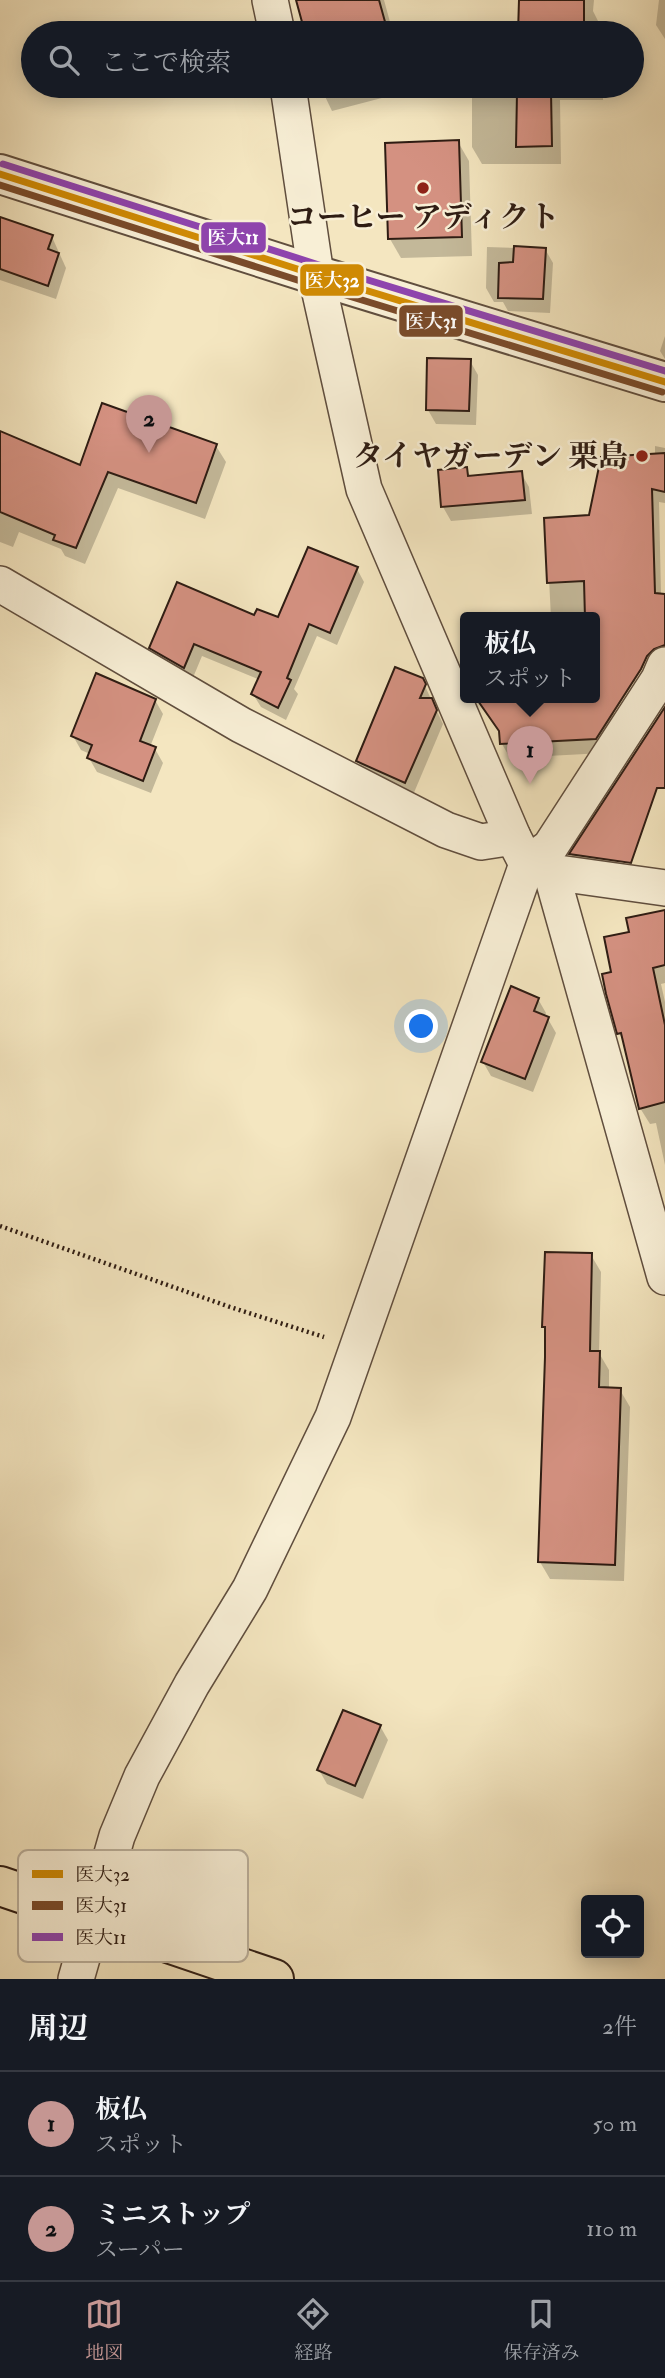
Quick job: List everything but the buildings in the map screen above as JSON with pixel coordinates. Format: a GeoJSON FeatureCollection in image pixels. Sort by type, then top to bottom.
{"type":"FeatureCollection","features":[{"type":"Feature","properties":{"kind":"main road"},"geometry":{"type":"LineString","coordinates":[[0,1886],[18,1892]]}},
{"type":"Feature","properties":{"kind":"main road"},"geometry":{"type":"LineString","coordinates":[[224,1962],[274,1979]]}},
{"type":"Feature","properties":{"kind":"street"},"geometry":{"type":"LineString","coordinates":[[270,0],[274,21]]}},
{"type":"Feature","properties":{"kind":"street"},"geometry":{"type":"LineString","coordinates":[[290,98],[316,275],[364,489],[460,702]]}},
{"type":"Feature","properties":{"kind":"street"},"geometry":{"type":"LineString","coordinates":[[0,174],[665,382]]}},
{"type":"Feature","properties":{"kind":"street"},"geometry":{"type":"LineString","coordinates":[[0,584],[241,724],[446,830],[530,857],[665,888]]}},
{"type":"Feature","properties":{"kind":"street"},"geometry":{"type":"LineString","coordinates":[[113,1850],[142,1776],[192,1684],[250,1589],[333,1417],[530,857],[550,847],[659,679],[665,665]]}},
{"type":"Feature","properties":{"kind":"street"},"geometry":{"type":"LineString","coordinates":[[461,703],[530,857],[665,1277]]}},
{"type":"Feature","properties":{"kind":"street"},"geometry":{"type":"LineString","coordinates":[[76,1979],[80,1962]]}},
{"type":"Feature","properties":{"kind":"path"},"geometry":{"type":"LineString","coordinates":[[0,1226],[230,1307],[358,1348]]}},
{"type":"Feature","properties":{"kind":"transit line","name":"医大11"},"geometry":{"type":"LineString","coordinates":[[3,164],[665,371]]}},
{"type":"Feature","properties":{"kind":"transit line","name":"医大32"},"geometry":{"type":"LineString","coordinates":[[0,174],[665,382]]}},
{"type":"Feature","properties":{"kind":"transit line","name":"医大31"},"geometry":{"type":"LineString","coordinates":[[0,185],[662,392]]}},
{"type":"Feature","properties":{"kind":"place","name":"コーヒー アディクト"},"geometry":{"type":"Point","coordinates":[423,188]}},
{"type":"Feature","properties":{"kind":"place","name":"ミニストップ"},"geometry":{"type":"Point","coordinates":[149,453]}},
{"type":"Feature","properties":{"kind":"place","name":"タイヤガーデン 栗島"},"geometry":{"type":"Point","coordinates":[642,456]}},
{"type":"Feature","properties":{"kind":"place","name":"板仏"},"geometry":{"type":"Point","coordinates":[530,784]}}]}
